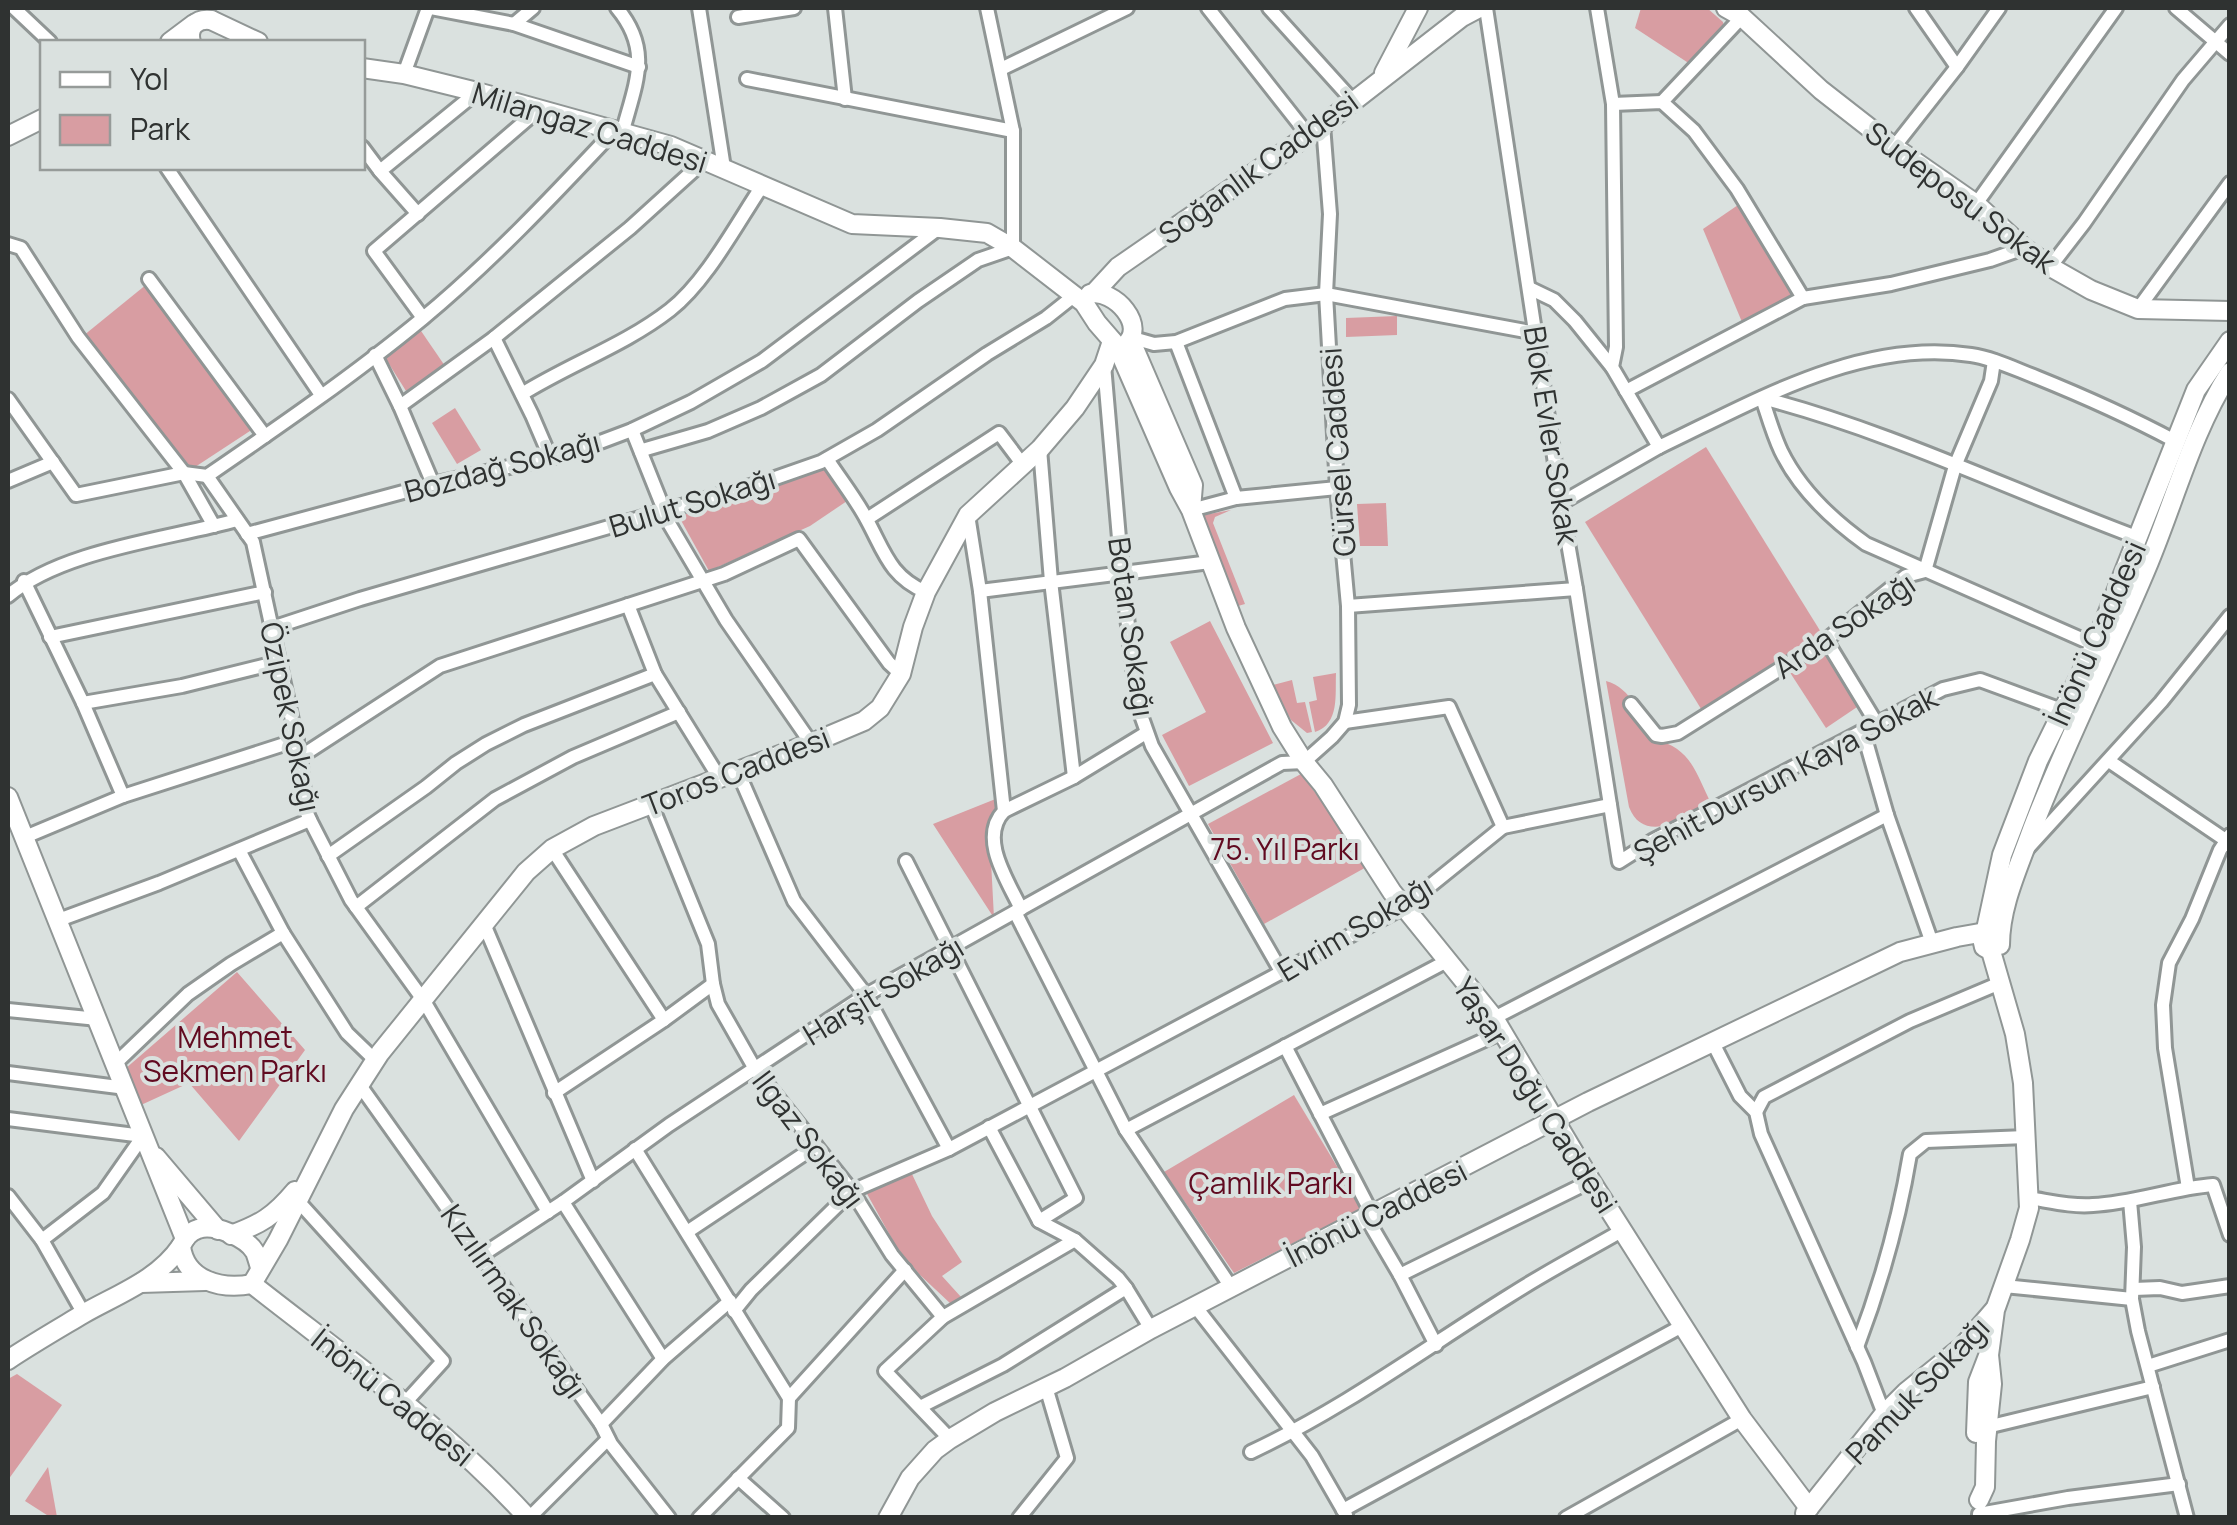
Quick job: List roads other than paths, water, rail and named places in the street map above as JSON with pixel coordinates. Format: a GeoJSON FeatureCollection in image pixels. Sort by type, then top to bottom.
{"type":"FeatureCollection","features":[{"type":"Feature","properties":{"kind":"street"},"geometry":{"type":"LineString","coordinates":[[14,8],[48,40]]}},
{"type":"Feature","properties":{"kind":"street"},"geometry":{"type":"LineString","coordinates":[[404,74],[430,8],[514,24],[640,67]]}},
{"type":"Feature","properties":{"kind":"street"},"geometry":{"type":"LineString","coordinates":[[514,24],[533,8]]}},
{"type":"Feature","properties":{"kind":"street"},"geometry":{"type":"LineString","coordinates":[[8,399],[76,496],[184,473],[207,476],[423,318],[618,132],[640,67],[634,34],[617,8]]}},
{"type":"Feature","properties":{"kind":"street"},"geometry":{"type":"LineString","coordinates":[[699,8],[724,168]]}},
{"type":"Feature","properties":{"kind":"street"},"geometry":{"type":"LineString","coordinates":[[738,18],[794,8]]}},
{"type":"Feature","properties":{"kind":"street"},"geometry":{"type":"LineString","coordinates":[[836,8],[845,99]]}},
{"type":"Feature","properties":{"kind":"street"},"geometry":{"type":"LineString","coordinates":[[641,452],[708,431],[761,408],[821,375],[978,260],[1013,248],[1014,131],[987,8]]}},
{"type":"Feature","properties":{"kind":"street"},"geometry":{"type":"LineString","coordinates":[[1001,69],[1127,8]]}},
{"type":"Feature","properties":{"kind":"street"},"geometry":{"type":"LineString","coordinates":[[1269,8],[1352,101]]}},
{"type":"Feature","properties":{"kind":"street","name":"Soğanlık Caddesi"},"geometry":{"type":"LineString","coordinates":[[1090,296],[1118,267],[1316,130],[1381,78],[1418,8]]}},
{"type":"Feature","properties":{"kind":"street"},"geometry":{"type":"LineString","coordinates":[[1381,78],[1462,17],[1482,8]]}},
{"type":"Feature","properties":{"kind":"street","name":"Blok Evler Sokak"},"geometry":{"type":"LineString","coordinates":[[1482,8],[1619,862]]}},
{"type":"Feature","properties":{"kind":"street"},"geometry":{"type":"LineString","coordinates":[[1597,8],[1613,104],[1616,347],[1612,367]]}},
{"type":"Feature","properties":{"kind":"street"},"geometry":{"type":"LineString","coordinates":[[1916,8],[1957,67]]}},
{"type":"Feature","properties":{"kind":"street"},"geometry":{"type":"LineString","coordinates":[[1894,147],[1999,8]]}},
{"type":"Feature","properties":{"kind":"street"},"geometry":{"type":"LineString","coordinates":[[1976,204],[2116,8]]}},
{"type":"Feature","properties":{"kind":"street"},"geometry":{"type":"LineString","coordinates":[[2176,8],[2230,54]]}},
{"type":"Feature","properties":{"kind":"street"},"geometry":{"type":"LineString","coordinates":[[1211,9],[1316,130]]}},
{"type":"Feature","properties":{"kind":"street"},"geometry":{"type":"LineString","coordinates":[[1662,102],[1734,12]]}},
{"type":"Feature","properties":{"kind":"street","name":"Sudeposu Sokak"},"geometry":{"type":"LineString","coordinates":[[1734,12],[1821,90],[1976,204],[2050,266],[2091,290],[2138,308],[2230,310]]}},
{"type":"Feature","properties":{"kind":"street"},"geometry":{"type":"LineString","coordinates":[[206,23],[222,31],[220,40]]}},
{"type":"Feature","properties":{"kind":"street"},"geometry":{"type":"LineString","coordinates":[[174,40],[206,23],[253,40]]}},
{"type":"Feature","properties":{"kind":"street"},"geometry":{"type":"LineString","coordinates":[[2050,266],[2084,224],[2183,80],[2230,25]]}},
{"type":"Feature","properties":{"kind":"street","name":"Milangaz Caddesi"},"geometry":{"type":"LineString","coordinates":[[365,68],[477,92],[671,146],[852,224],[986,233],[1090,296]]}},
{"type":"Feature","properties":{"kind":"street"},"geometry":{"type":"LineString","coordinates":[[748,78],[1014,131]]}},
{"type":"Feature","properties":{"kind":"street"},"geometry":{"type":"LineString","coordinates":[[380,171],[477,92]]}},
{"type":"Feature","properties":{"kind":"street"},"geometry":{"type":"LineString","coordinates":[[1613,104],[1662,102],[1694,131],[1737,190],[1803,298]]}},
{"type":"Feature","properties":{"kind":"street"},"geometry":{"type":"LineString","coordinates":[[423,318],[374,251],[538,110]]}},
{"type":"Feature","properties":{"kind":"street"},"geometry":{"type":"LineString","coordinates":[[8,136],[40,120]]}},
{"type":"Feature","properties":{"kind":"street","name":"Gürsel Caddesi"},"geometry":{"type":"LineString","coordinates":[[1316,130],[1330,214],[1326,294],[1348,606],[1349,706],[1345,722]]}},
{"type":"Feature","properties":{"kind":"street"},"geometry":{"type":"LineString","coordinates":[[365,151],[418,214]]}},
{"type":"Feature","properties":{"kind":"street"},"geometry":{"type":"LineString","coordinates":[[400,406],[494,338],[630,228],[704,160]]}},
{"type":"Feature","properties":{"kind":"street"},"geometry":{"type":"LineString","coordinates":[[168,170],[321,395]]}},
{"type":"Feature","properties":{"kind":"street"},"geometry":{"type":"LineString","coordinates":[[522,394],[670,310],[692,289],[762,186]]}},
{"type":"Feature","properties":{"kind":"street"},"geometry":{"type":"LineString","coordinates":[[2138,308],[2228,189]]}},
{"type":"Feature","properties":{"kind":"street","name":"Bozdağ Sokağı"},"geometry":{"type":"LineString","coordinates":[[247,534],[433,484],[572,453],[632,430],[762,361],[940,228]]}},
{"type":"Feature","properties":{"kind":"street"},"geometry":{"type":"LineString","coordinates":[[8,244],[21,248],[78,336],[184,473],[214,526]]}},
{"type":"Feature","properties":{"kind":"street"},"geometry":{"type":"LineString","coordinates":[[1626,390],[1803,298],[1891,284],[2024,248]]}},
{"type":"Feature","properties":{"kind":"street"},"geometry":{"type":"LineString","coordinates":[[149,278],[265,436]]}},
{"type":"Feature","properties":{"kind":"street"},"geometry":{"type":"LineString","coordinates":[[1529,288],[1554,300],[1576,321],[1612,367],[1659,447]]}},
{"type":"Feature","properties":{"kind":"street"},"geometry":{"type":"LineString","coordinates":[[1123,342],[1176,342],[1285,299],[1326,294],[1536,333]]}},
{"type":"Feature","properties":{"kind":"street"},"geometry":{"type":"LineString","coordinates":[[1090,296],[1123,342]]}},
{"type":"Feature","properties":{"kind":"street"},"geometry":{"type":"LineString","coordinates":[[1090,296],[1128,316],[1135,330],[1123,342]]}},
{"type":"Feature","properties":{"kind":"street","name":"Bulut Sokağı"},"geometry":{"type":"LineString","coordinates":[[272,628],[761,483],[827,459],[877,430],[986,354],[1090,296]]}},
{"type":"Feature","properties":{"kind":"street"},"geometry":{"type":"LineString","coordinates":[[494,338],[550,458]]}},
{"type":"Feature","properties":{"kind":"street","name":"İnönü Caddesi"},"geometry":{"type":"LineString","coordinates":[[1990,942],[2002,854],[2038,761],[2095,644],[2196,390],[2230,341]]}},
{"type":"Feature","properties":{"kind":"street","name":"Toros Caddesi"},"geometry":{"type":"LineString","coordinates":[[256,1276],[358,1084],[526,872],[552,849],[594,826],[811,743],[864,721],[880,708],[901,674],[926,592],[968,515],[1040,448],[1123,342]]}},
{"type":"Feature","properties":{"kind":"street","name":"Yaşar Doğu Caddesi"},"geometry":{"type":"LineString","coordinates":[[1123,342],[1236,628],[1282,726],[1392,892],[1498,1025],[1742,1418]]}},
{"type":"Feature","properties":{"kind":"street"},"geometry":{"type":"LineString","coordinates":[[1176,342],[1236,498]]}},
{"type":"Feature","properties":{"kind":"street"},"geometry":{"type":"LineString","coordinates":[[1560,503],[1659,447],[1809,376],[1923,352],[1971,355],[1994,361],[2086,397],[2176,441]]}},
{"type":"Feature","properties":{"kind":"street"},"geometry":{"type":"LineString","coordinates":[[375,354],[433,484]]}},
{"type":"Feature","properties":{"kind":"street","name":"Arda Sokağı"},"geometry":{"type":"LineString","coordinates":[[1631,704],[1656,735],[1678,733],[1826,640],[1906,576],[1925,571],[1955,466],[1991,381],[1994,361]]}},
{"type":"Feature","properties":{"kind":"street","name":"Botan Sokağı"},"geometry":{"type":"LineString","coordinates":[[1104,365],[1137,704],[1146,733],[1282,974]]}},
{"type":"Feature","properties":{"kind":"street","name":"İnönü Caddesi"},"geometry":{"type":"LineString","coordinates":[[1990,942],[2054,772],[2148,564],[2213,399],[2230,372]]}},
{"type":"Feature","properties":{"kind":"street"},"geometry":{"type":"LineString","coordinates":[[1762,398],[1824,417],[2139,538]]}},
{"type":"Feature","properties":{"kind":"street"},"geometry":{"type":"LineString","coordinates":[[1762,398],[1782,452],[1808,494],[1835,522],[1866,544],[2095,644]]}},
{"type":"Feature","properties":{"kind":"street"},"geometry":{"type":"LineString","coordinates":[[632,430],[664,511],[702,582],[811,743]]}},
{"type":"Feature","properties":{"kind":"street"},"geometry":{"type":"LineString","coordinates":[[867,520],[998,433],[1023,465]]}},
{"type":"Feature","properties":{"kind":"street"},"geometry":{"type":"LineString","coordinates":[[1040,448],[1074,777]]}},
{"type":"Feature","properties":{"kind":"street"},"geometry":{"type":"LineString","coordinates":[[827,459],[896,573],[909,585],[926,592]]}},
{"type":"Feature","properties":{"kind":"street"},"geometry":{"type":"LineString","coordinates":[[9,478],[53,462]]}},
{"type":"Feature","properties":{"kind":"street","name":"Özipek Sokağı"},"geometry":{"type":"LineString","coordinates":[[207,476],[253,542],[297,740],[310,820],[356,907],[424,1001],[548,1212]]}},
{"type":"Feature","properties":{"kind":"street"},"geometry":{"type":"LineString","coordinates":[[1191,510],[1236,498],[1337,488]]}},
{"type":"Feature","properties":{"kind":"street"},"geometry":{"type":"LineString","coordinates":[[968,515],[1004,812]]}},
{"type":"Feature","properties":{"kind":"street"},"geometry":{"type":"LineString","coordinates":[[8,596],[24,582],[78,560],[236,520]]}},
{"type":"Feature","properties":{"kind":"street"},"geometry":{"type":"LineString","coordinates":[[300,757],[440,666],[702,582],[799,540],[901,674]]}},
{"type":"Feature","properties":{"kind":"street"},"geometry":{"type":"LineString","coordinates":[[980,591],[1210,562]]}},
{"type":"Feature","properties":{"kind":"street"},"geometry":{"type":"LineString","coordinates":[[24,582],[123,796]]}},
{"type":"Feature","properties":{"kind":"street"},"geometry":{"type":"LineString","coordinates":[[1348,606],[1576,589]]}},
{"type":"Feature","properties":{"kind":"street"},"geometry":{"type":"LineString","coordinates":[[50,637],[265,592]]}},
{"type":"Feature","properties":{"kind":"street"},"geometry":{"type":"LineString","coordinates":[[628,604],[655,674],[729,776],[794,901],[866,995],[948,1148]]}},
{"type":"Feature","properties":{"kind":"street"},"geometry":{"type":"LineString","coordinates":[[2023,853],[2162,702],[2230,616]]}},
{"type":"Feature","properties":{"kind":"street"},"geometry":{"type":"LineString","coordinates":[[1826,640],[1877,724]]}},
{"type":"Feature","properties":{"kind":"street"},"geometry":{"type":"LineString","coordinates":[[83,703],[182,686],[279,662]]}},
{"type":"Feature","properties":{"kind":"street"},"geometry":{"type":"LineString","coordinates":[[328,856],[486,744],[524,725],[655,674]]}},
{"type":"Feature","properties":{"kind":"street","name":"Şehit Dursun Kaya Sokak"},"geometry":{"type":"LineString","coordinates":[[1619,862],[1943,689],[1980,680],[2064,711]]}},
{"type":"Feature","properties":{"kind":"street"},"geometry":{"type":"LineString","coordinates":[[1304,762],[1345,722],[1450,707],[1504,827],[1610,805]]}},
{"type":"Feature","properties":{"kind":"street"},"geometry":{"type":"LineString","coordinates":[[356,907],[495,799],[573,757],[679,712]]}},
{"type":"Feature","properties":{"kind":"street"},"geometry":{"type":"LineString","coordinates":[[1863,731],[1887,816],[1932,943]]}},
{"type":"Feature","properties":{"kind":"street"},"geometry":{"type":"LineString","coordinates":[[1146,733],[1074,777],[1004,812],[996,819],[992,841],[1018,910],[1126,1130],[1232,1287]]}},
{"type":"Feature","properties":{"kind":"street"},"geometry":{"type":"LineString","coordinates":[[25,837],[123,796],[297,740]]}},
{"type":"Feature","properties":{"kind":"street"},"geometry":{"type":"LineString","coordinates":[[2108,761],[2229,841],[2220,850],[2168,963],[2162,1005],[2165,1048],[2188,1188]]}},
{"type":"Feature","properties":{"kind":"street","name":"Harşit Sokağı"},"geometry":{"type":"LineString","coordinates":[[482,1256],[866,995],[1282,763],[1304,762]]}},
{"type":"Feature","properties":{"kind":"street"},"geometry":{"type":"LineString","coordinates":[[8,797],[126,1088],[183,1242],[183,1258],[205,1281]]}},
{"type":"Feature","properties":{"kind":"street","name":"Ilgaz Sokağı"},"geometry":{"type":"LineString","coordinates":[[651,804],[708,944],[718,1004],[754,1069],[852,1191],[892,1255],[943,1317]]}},
{"type":"Feature","properties":{"kind":"street"},"geometry":{"type":"LineString","coordinates":[[1320,1114],[1498,1025],[1887,816]]}},
{"type":"Feature","properties":{"kind":"street"},"geometry":{"type":"LineString","coordinates":[[56,921],[310,820]]}},
{"type":"Feature","properties":{"kind":"street","name":"Evrim Sokağı"},"geometry":{"type":"LineString","coordinates":[[852,1191],[989,1128],[1404,906],[1504,827]]}},
{"type":"Feature","properties":{"kind":"street"},"geometry":{"type":"LineString","coordinates":[[552,849],[664,1020]]}},
{"type":"Feature","properties":{"kind":"street"},"geometry":{"type":"LineString","coordinates":[[239,850],[283,933],[347,1033],[375,1060]]}},
{"type":"Feature","properties":{"kind":"street"},"geometry":{"type":"LineString","coordinates":[[906,861],[1076,1198],[1039,1220]]}},
{"type":"Feature","properties":{"kind":"street"},"geometry":{"type":"LineString","coordinates":[[484,924],[593,1181]]}},
{"type":"Feature","properties":{"kind":"street"},"geometry":{"type":"LineString","coordinates":[[116,1063],[188,994],[283,933]]}},
{"type":"Feature","properties":{"kind":"street","name":"İnönü Caddesi"},"geometry":{"type":"LineString","coordinates":[[888,1518],[910,1478],[950,1439],[1194,1306],[1712,1041],[1900,952],[1958,937],[1990,942]]}},
{"type":"Feature","properties":{"kind":"street"},"geometry":{"type":"LineString","coordinates":[[1979,1511],[1974,1486],[1978,1382],[1988,1355],[1995,1310],[2029,1208],[2023,1083],[2015,1034],[1990,942]]}},
{"type":"Feature","properties":{"kind":"street"},"geometry":{"type":"LineString","coordinates":[[1126,1130],[1449,960]]}},
{"type":"Feature","properties":{"kind":"street"},"geometry":{"type":"LineString","coordinates":[[1756,1112],[1764,1096],[1919,1016],[2000,983]]}},
{"type":"Feature","properties":{"kind":"street"},"geometry":{"type":"LineString","coordinates":[[554,1094],[712,984]]}},
{"type":"Feature","properties":{"kind":"street"},"geometry":{"type":"LineString","coordinates":[[8,1010],[98,1019]]}},
{"type":"Feature","properties":{"kind":"street"},"geometry":{"type":"LineString","coordinates":[[1712,1041],[1740,1096],[1756,1112],[1760,1134],[1884,1414]]}},
{"type":"Feature","properties":{"kind":"street"},"geometry":{"type":"LineString","coordinates":[[1285,1046],[1436,1345]]}},
{"type":"Feature","properties":{"kind":"street"},"geometry":{"type":"LineString","coordinates":[[8,1073],[126,1088]]}},
{"type":"Feature","properties":{"kind":"street","name":"Kızılırmak Sokağı"},"geometry":{"type":"LineString","coordinates":[[358,1084],[608,1439],[669,1518]]}},
{"type":"Feature","properties":{"kind":"street"},"geometry":{"type":"LineString","coordinates":[[8,1119],[144,1141]]}},
{"type":"Feature","properties":{"kind":"street"},"geometry":{"type":"LineString","coordinates":[[989,1128],[1039,1220],[1075,1240],[1126,1288],[1151,1329]]}},
{"type":"Feature","properties":{"kind":"street"},"geometry":{"type":"LineString","coordinates":[[1857,1347],[1878,1292],[1910,1154],[1926,1141],[2026,1137]]}},
{"type":"Feature","properties":{"kind":"street"},"geometry":{"type":"LineString","coordinates":[[42,1240],[103,1192],[144,1141]]}},
{"type":"Feature","properties":{"kind":"street","name":"İnönü Caddesi"},"geometry":{"type":"LineString","coordinates":[[144,1141],[224,1232],[256,1253],[256,1276],[489,1475],[528,1518]]}},
{"type":"Feature","properties":{"kind":"street"},"geometry":{"type":"LineString","coordinates":[[687,1232],[816,1146]]}},
{"type":"Feature","properties":{"kind":"street"},"geometry":{"type":"LineString","coordinates":[[635,1149],[789,1398],[788,1428],[699,1518]]}},
{"type":"Feature","properties":{"kind":"street","name":"Toros Caddesi"},"geometry":{"type":"LineString","coordinates":[[224,1232],[258,1225],[277,1212],[314,1167]]}},
{"type":"Feature","properties":{"kind":"street"},"geometry":{"type":"LineString","coordinates":[[1400,1275],[1592,1180]]}},
{"type":"Feature","properties":{"kind":"street"},"geometry":{"type":"LineString","coordinates":[[2028,1198],[2089,1206],[2213,1185],[2230,1236]]}},
{"type":"Feature","properties":{"kind":"street"},"geometry":{"type":"LineString","coordinates":[[601,1424],[663,1359],[752,1290],[852,1191]]}},
{"type":"Feature","properties":{"kind":"street"},"geometry":{"type":"LineString","coordinates":[[8,1196],[42,1240],[84,1314]]}},
{"type":"Feature","properties":{"kind":"street"},"geometry":{"type":"LineString","coordinates":[[2130,1201],[2133,1294],[2188,1518]]}},
{"type":"Feature","properties":{"kind":"street"},"geometry":{"type":"LineString","coordinates":[[298,1202],[444,1361],[404,1404]]}},
{"type":"Feature","properties":{"kind":"street"},"geometry":{"type":"LineString","coordinates":[[563,1202],[663,1359]]}},
{"type":"Feature","properties":{"kind":"street"},"geometry":{"type":"LineString","coordinates":[[10,1354],[141,1284],[171,1260],[183,1242],[200,1228],[224,1232]]}},
{"type":"Feature","properties":{"kind":"street"},"geometry":{"type":"LineString","coordinates":[[1251,1452],[1294,1432],[1510,1295],[1623,1230]]}},
{"type":"Feature","properties":{"kind":"street"},"geometry":{"type":"LineString","coordinates":[[950,1439],[885,1371],[943,1317],[1075,1240]]}},
{"type":"Feature","properties":{"kind":"street"},"geometry":{"type":"LineString","coordinates":[[789,1398],[905,1270]]}},
{"type":"Feature","properties":{"kind":"street"},"geometry":{"type":"LineString","coordinates":[[141,1284],[205,1281],[240,1286],[256,1276]]}},
{"type":"Feature","properties":{"kind":"street"},"geometry":{"type":"LineString","coordinates":[[2004,1286],[2133,1294],[2160,1288],[2182,1293],[2230,1286]]}},
{"type":"Feature","properties":{"kind":"street"},"geometry":{"type":"LineString","coordinates":[[920,1407],[1003,1365],[1126,1288]]}},
{"type":"Feature","properties":{"kind":"street"},"geometry":{"type":"LineString","coordinates":[[1194,1306],[1312,1456],[1345,1514],[1684,1324]]}},
{"type":"Feature","properties":{"kind":"street","name":"Pamuk Sokağı"},"geometry":{"type":"LineString","coordinates":[[1806,1513],[1884,1414],[1963,1346],[1995,1310]]}},
{"type":"Feature","properties":{"kind":"street"},"geometry":{"type":"LineString","coordinates":[[2148,1366],[2230,1340]]}},
{"type":"Feature","properties":{"kind":"street"},"geometry":{"type":"LineString","coordinates":[[1979,1511],[1985,1487],[1992,1384],[1988,1355]]}},
{"type":"Feature","properties":{"kind":"street"},"geometry":{"type":"LineString","coordinates":[[1020,1518],[1067,1458],[1046,1387]]}},
{"type":"Feature","properties":{"kind":"street"},"geometry":{"type":"LineString","coordinates":[[1987,1427],[2153,1387]]}},
{"type":"Feature","properties":{"kind":"street"},"geometry":{"type":"LineString","coordinates":[[1566,1518],[1742,1418],[1806,1513],[1792,1518]]}},
{"type":"Feature","properties":{"kind":"street"},"geometry":{"type":"LineString","coordinates":[[528,1518],[608,1439]]}},
{"type":"Feature","properties":{"kind":"street"},"geometry":{"type":"LineString","coordinates":[[738,1478],[783,1518]]}},
{"type":"Feature","properties":{"kind":"street"},"geometry":{"type":"LineString","coordinates":[[1979,1511],[2179,1484]]}},
{"type":"Feature","properties":{"kind":"park label","name":"75. Yıl Parkı"},"geometry":{"type":"Point","coordinates":[1285,848]}},
{"type":"Feature","properties":{"kind":"park label","name":"Mehmet Sekmen Parkı"},"geometry":{"type":"Point","coordinates":[235,1053]}},
{"type":"Feature","properties":{"kind":"park label","name":"Çamlık Parkı"},"geometry":{"type":"Point","coordinates":[1271,1182]}}]}
